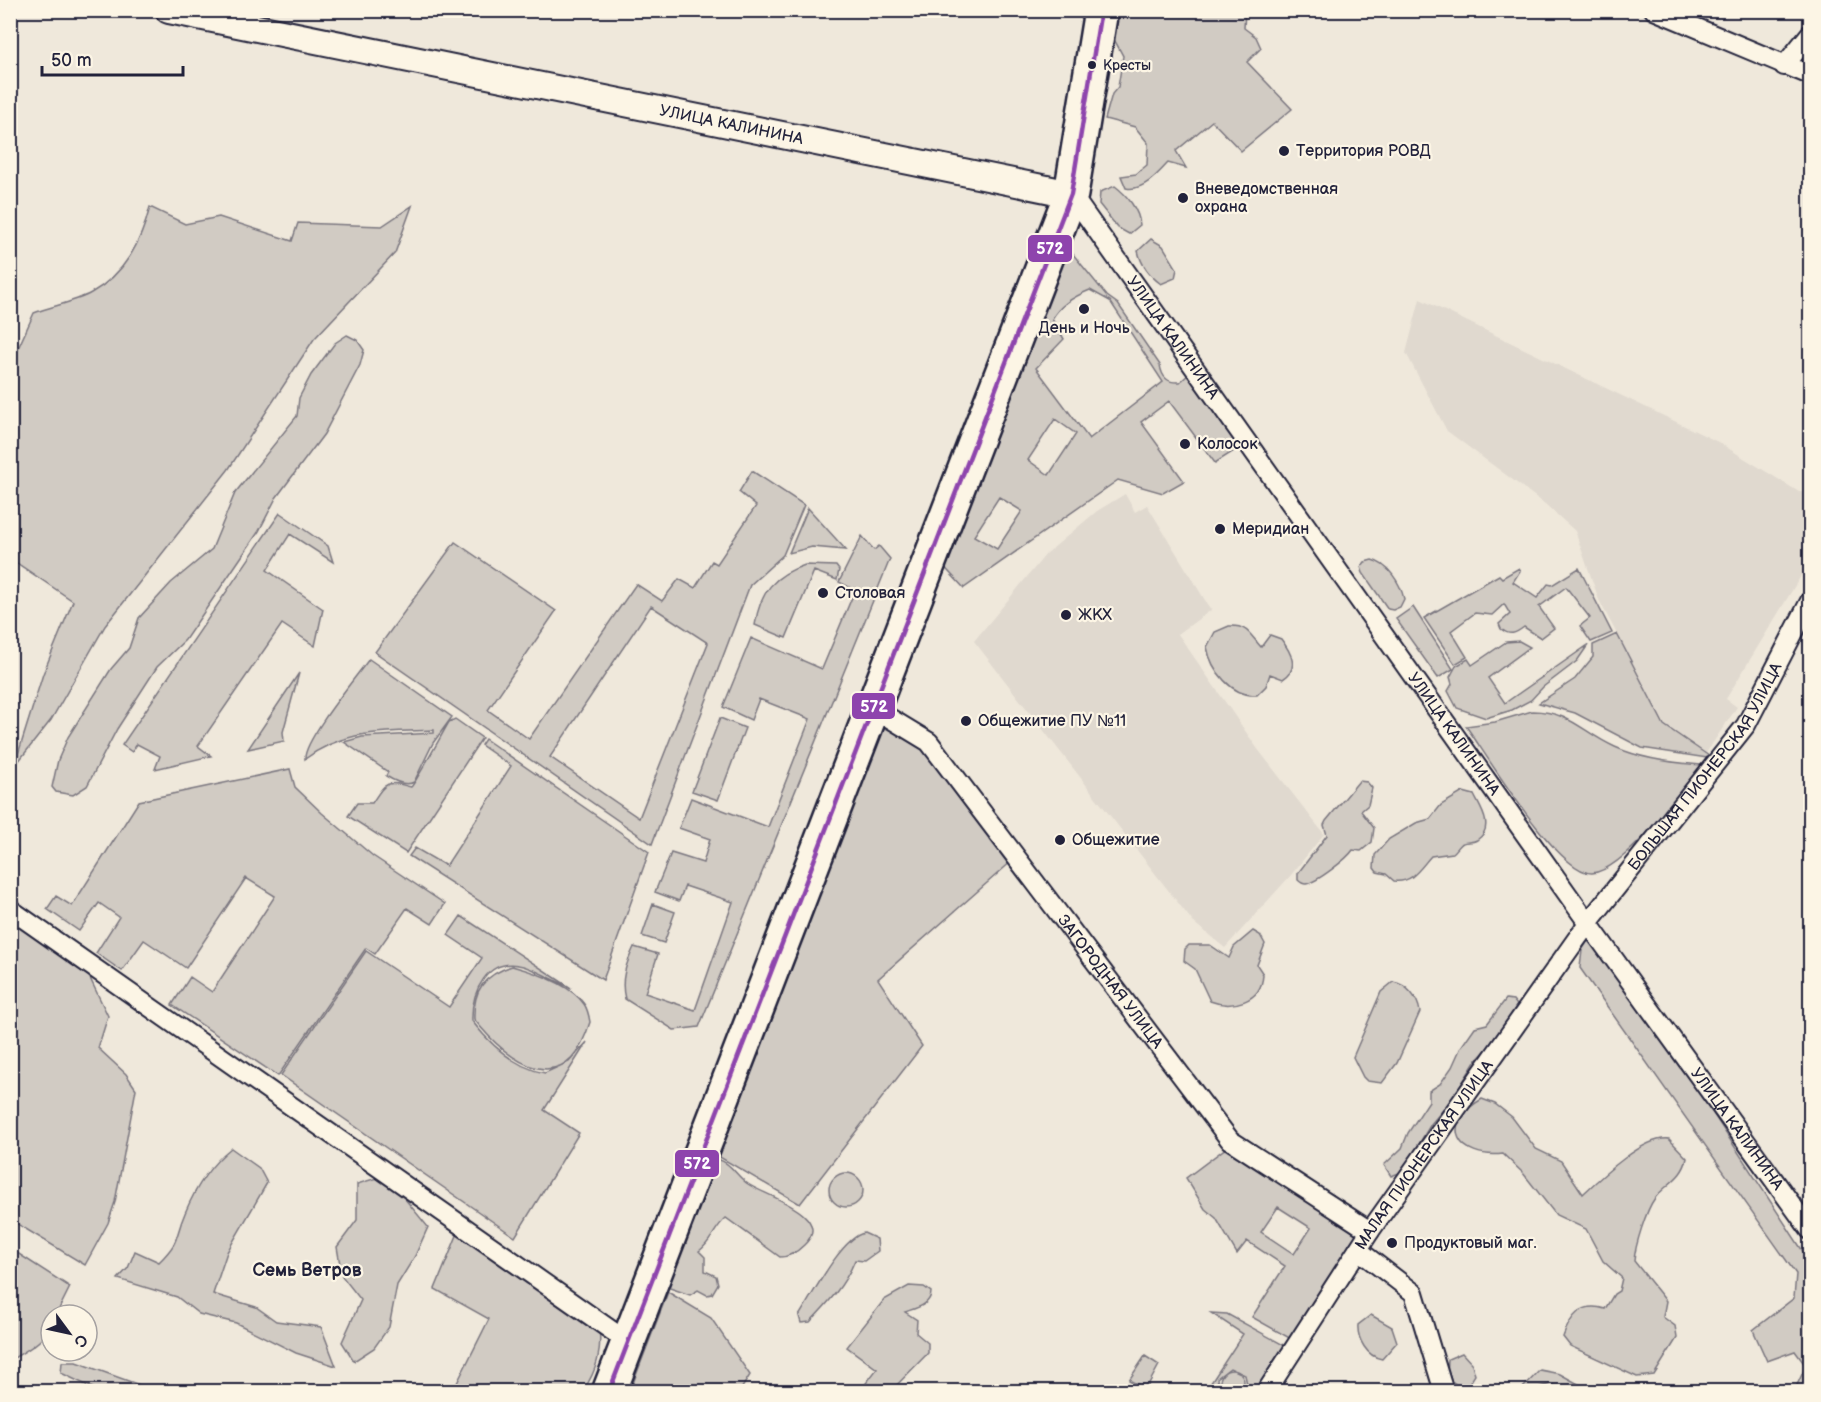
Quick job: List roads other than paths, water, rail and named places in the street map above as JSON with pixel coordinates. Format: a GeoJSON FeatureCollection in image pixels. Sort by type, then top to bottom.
{"type":"FeatureCollection","features":[{"type":"Feature","properties":{"kind":"highway"},"geometry":{"type":"LineString","coordinates":[[609,1392],[1071,194],[1101,10]]}},
{"type":"Feature","properties":{"kind":"main road","name":"УЛИЦА КАЛИНИНА"},"geometry":{"type":"LineString","coordinates":[[169,10],[1071,194]]}},
{"type":"Feature","properties":{"kind":"street"},"geometry":{"type":"LineString","coordinates":[[1654,10],[1810,75]]}},
{"type":"Feature","properties":{"kind":"street"},"geometry":{"type":"LineString","coordinates":[[1784,66],[1810,34]]}},
{"type":"Feature","properties":{"kind":"street","name":"УЛИЦА КАЛИНИНА"},"geometry":{"type":"LineString","coordinates":[[1071,194],[1588,923],[1810,1230]]}},
{"type":"Feature","properties":{"kind":"street","name":"БОЛЬШАЯ ПИОНЕРСКАЯ УЛИЦА"},"geometry":{"type":"LineString","coordinates":[[1588,923],[1746,725],[1810,601]]}},
{"type":"Feature","properties":{"kind":"street","name":"ЗАГОРОДНАЯ УЛИЦА"},"geometry":{"type":"LineString","coordinates":[[873,708],[929,742],[1230,1140],[1370,1231]]}},
{"type":"Feature","properties":{"kind":"street"},"geometry":{"type":"LineString","coordinates":[[10,909],[628,1342]]}},
{"type":"Feature","properties":{"kind":"street","name":"МАЛАЯ ПИОНЕРСКАЯ УЛИЦА"},"geometry":{"type":"LineString","coordinates":[[1266,1392],[1370,1231],[1588,923]]}},
{"type":"Feature","properties":{"kind":"street"},"geometry":{"type":"LineString","coordinates":[[1358,1250],[1414,1293],[1444,1392]]}},
{"type":"Feature","properties":{"kind":"place","name":"Кресты"},"geometry":{"type":"Point","coordinates":[1092,65]}},
{"type":"Feature","properties":{"kind":"place","name":"Территория РОВД"},"geometry":{"type":"Point","coordinates":[1284,151]}},
{"type":"Feature","properties":{"kind":"place","name":"Вневедомственная охрана"},"geometry":{"type":"Point","coordinates":[1183,198]}},
{"type":"Feature","properties":{"kind":"place","name":"День и Ночь"},"geometry":{"type":"Point","coordinates":[1084,309]}},
{"type":"Feature","properties":{"kind":"place","name":"Колосок"},"geometry":{"type":"Point","coordinates":[1185,444]}},
{"type":"Feature","properties":{"kind":"place","name":"Меридиан"},"geometry":{"type":"Point","coordinates":[1220,529]}},
{"type":"Feature","properties":{"kind":"place","name":"Столовая"},"geometry":{"type":"Point","coordinates":[823,593]}},
{"type":"Feature","properties":{"kind":"place","name":"ЖКХ"},"geometry":{"type":"Point","coordinates":[1066,615]}},
{"type":"Feature","properties":{"kind":"place","name":"Общежитие ПУ №11"},"geometry":{"type":"Point","coordinates":[966,721]}},
{"type":"Feature","properties":{"kind":"place","name":"Общежитие"},"geometry":{"type":"Point","coordinates":[1060,840]}},
{"type":"Feature","properties":{"kind":"place","name":"Продуктовый маг."},"geometry":{"type":"Point","coordinates":[1392,1243]}},
{"type":"Feature","properties":{"kind":"district","name":"Семь Ветров"},"geometry":{"type":"Point","coordinates":[307,1270]}}]}
